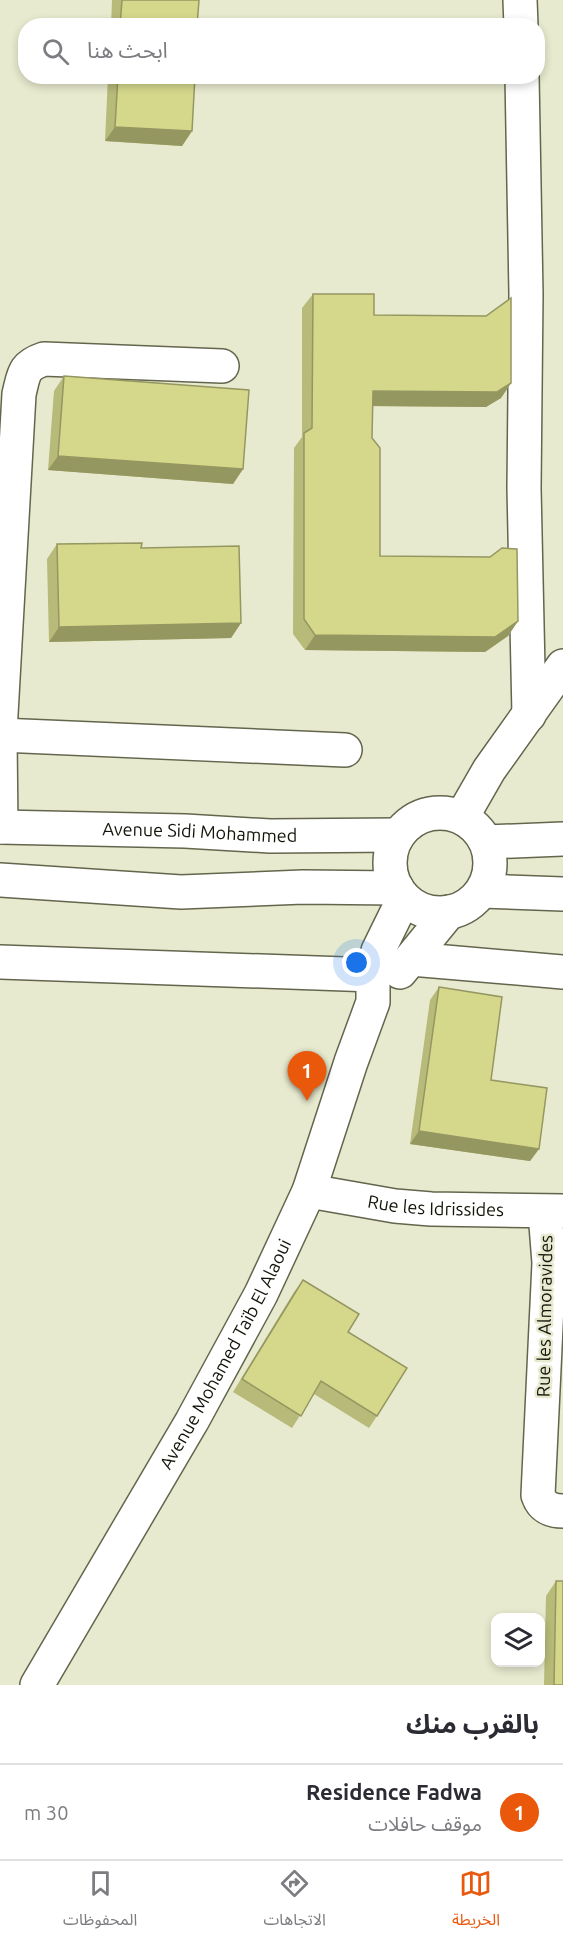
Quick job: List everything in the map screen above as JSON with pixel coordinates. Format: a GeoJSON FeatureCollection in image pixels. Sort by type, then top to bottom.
{"type":"FeatureCollection","features":[{"type":"Feature","properties":{"kind":"street"},"geometry":{"type":"LineString","coordinates":[[520,0],[521,18]]}},
{"type":"Feature","properties":{"kind":"street"},"geometry":{"type":"LineString","coordinates":[[522,84],[526,284],[524,488],[529,715]]}},
{"type":"Feature","properties":{"kind":"street"},"geometry":{"type":"LineString","coordinates":[[0,827],[0,735],[19,394],[24,371],[29,365],[44,359],[222,366]]}},
{"type":"Feature","properties":{"kind":"street"},"geometry":{"type":"LineString","coordinates":[[462,817],[489,770],[563,666]]}},
{"type":"Feature","properties":{"kind":"street"},"geometry":{"type":"LineString","coordinates":[[0,735],[345,750]]}},
{"type":"Feature","properties":{"kind":"street"},"geometry":{"type":"LineString","coordinates":[[444,812],[462,817],[472,823],[486,842],[491,867],[482,891],[462,908],[437,913],[425,911],[401,893],[392,879],[390,867],[393,845],[398,835],[410,822],[426,814],[444,812]]}},
{"type":"Feature","properties":{"kind":"street","name":"Avenue Sidi Mohammed"},"geometry":{"type":"LineString","coordinates":[[0,827],[185,831],[270,836],[398,835]]}},
{"type":"Feature","properties":{"kind":"street"},"geometry":{"type":"LineString","coordinates":[[486,842],[563,839]]}},
{"type":"Feature","properties":{"kind":"street"},"geometry":{"type":"LineString","coordinates":[[0,880],[181,892],[303,887],[401,893]]}},
{"type":"Feature","properties":{"kind":"street"},"geometry":{"type":"LineString","coordinates":[[482,891],[563,894]]}},
{"type":"Feature","properties":{"kind":"street","name":"Avenue Mohamed Taïb El Alaoui"},"geometry":{"type":"LineString","coordinates":[[37,1685],[197,1411],[261,1294],[309,1191],[373,989],[378,951],[401,893]]}},
{"type":"Feature","properties":{"kind":"street","name":"Avenue Mohamed Taïb El Alaoui"},"geometry":{"type":"LineString","coordinates":[[373,989],[411,958],[449,912]]}},
{"type":"Feature","properties":{"kind":"street"},"geometry":{"type":"LineString","coordinates":[[411,958],[563,972]]}},
{"type":"Feature","properties":{"kind":"street"},"geometry":{"type":"LineString","coordinates":[[0,962],[373,989]]}},
{"type":"Feature","properties":{"kind":"street","name":"Rue les Idrissides"},"geometry":{"type":"LineString","coordinates":[[309,1191],[395,1206],[554,1212]]}},
{"type":"Feature","properties":{"kind":"street","name":"Rue les Almoravides"},"geometry":{"type":"LineString","coordinates":[[554,1212],[549,1263],[538,1495],[544,1506],[563,1512]]}},
{"type":"Feature","properties":{"kind":"building"},"geometry":{"type":"Polygon","coordinates":[[[122,0],[199,0],[198,18],[121,18],[122,0]]]}},
{"type":"Feature","properties":{"kind":"building"},"geometry":{"type":"Polygon","coordinates":[[[118,84],[195,84],[192,131],[115,127],[118,84]]]}},
{"type":"Feature","properties":{"kind":"building"},"geometry":{"type":"Polygon","coordinates":[[[313,294],[374,294],[374,315],[486,316],[511,298],[511,383],[497,392],[373,391],[372,438],[380,448],[380,556],[490,557],[502,548],[517,549],[518,621],[495,637],[315,635],[304,619],[304,433],[312,428],[313,294]]]}},
{"type":"Feature","properties":{"kind":"building"},"geometry":{"type":"Polygon","coordinates":[[[64,376],[249,390],[243,469],[58,456],[64,376]]]}},
{"type":"Feature","properties":{"kind":"building"},"geometry":{"type":"Polygon","coordinates":[[[142,543],[141,548],[239,546],[241,623],[59,627],[57,544],[142,543]]]}},
{"type":"Feature","properties":{"kind":"building"},"geometry":{"type":"Polygon","coordinates":[[[439,987],[502,997],[491,1080],[547,1088],[539,1149],[419,1131],[439,987]]]}},
{"type":"Feature","properties":{"kind":"building"},"geometry":{"type":"Polygon","coordinates":[[[303,1280],[359,1314],[348,1332],[407,1368],[377,1416],[321,1381],[301,1416],[242,1379],[303,1280]]]}},
{"type":"Feature","properties":{"kind":"building"},"geometry":{"type":"Polygon","coordinates":[[[556,1581],[563,1581],[563,1685],[554,1685],[556,1581]]]}},
{"type":"Feature","properties":{"kind":"place","name":"Residence Fadwa"},"geometry":{"type":"Point","coordinates":[307,1101]}}]}
